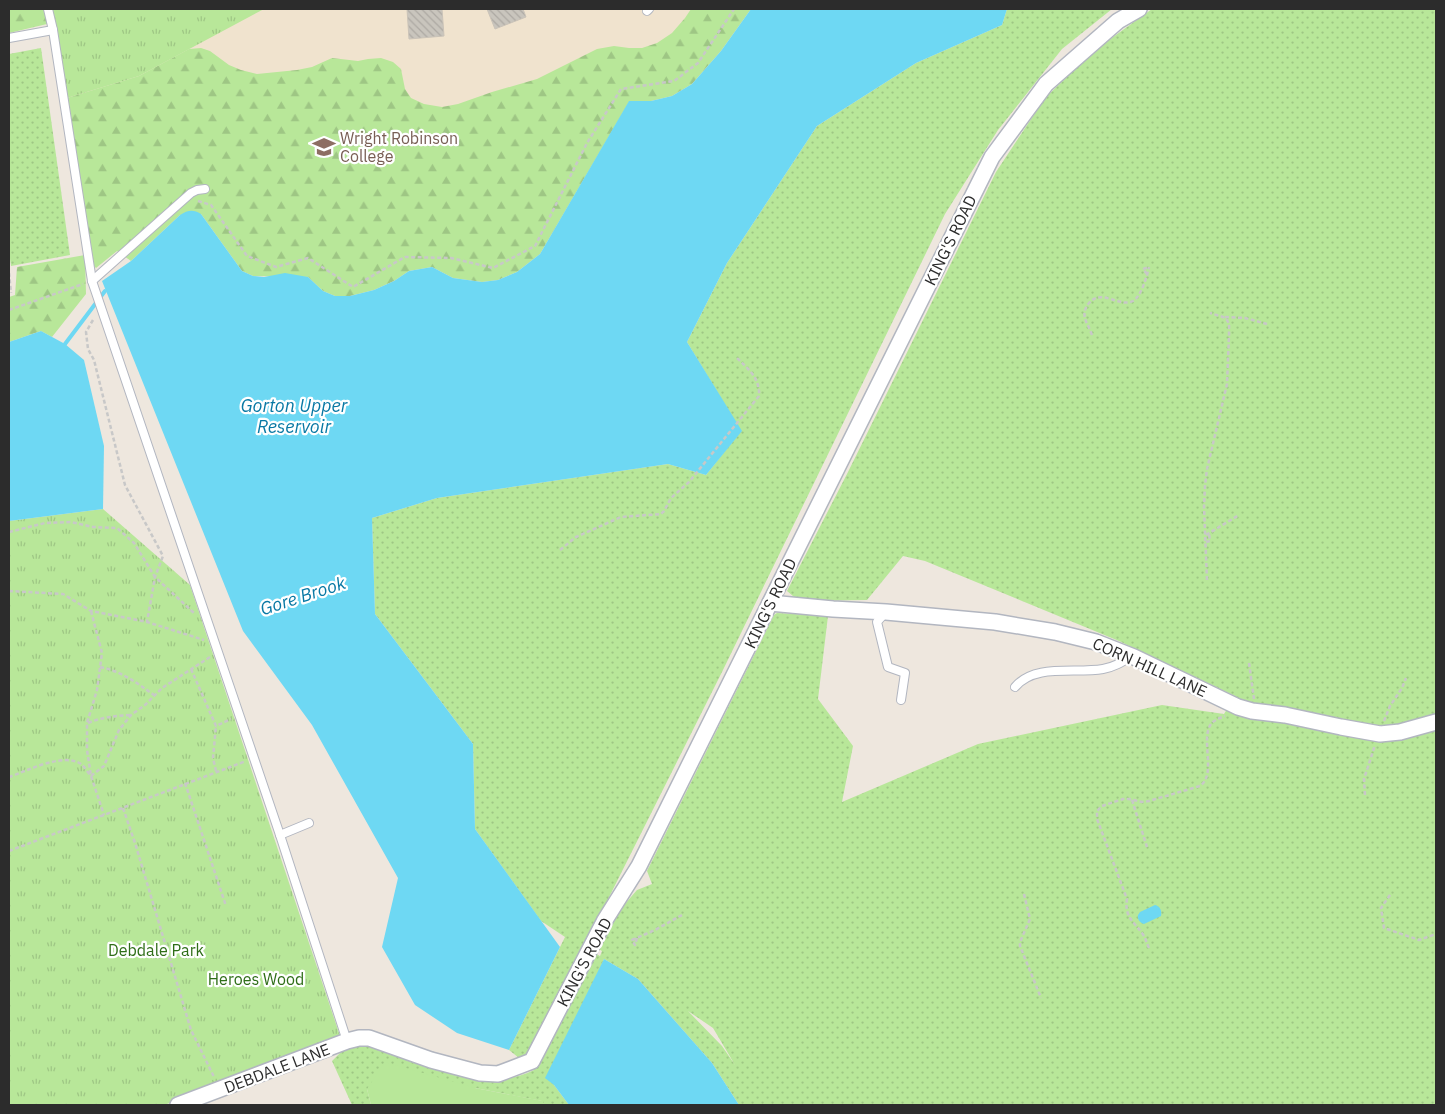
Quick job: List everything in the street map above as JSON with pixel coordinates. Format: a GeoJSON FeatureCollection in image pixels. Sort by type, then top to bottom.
{"type":"FeatureCollection","features":[{"type":"Feature","properties":{"kind":"street","name":"KING'S ROAD"},"geometry":{"type":"LineString","coordinates":[[347,1041],[369,1038],[431,1060],[480,1073],[498,1074],[532,1061],[605,920],[639,866],[992,156],[1046,84],[1118,21],[1139,9]]}},
{"type":"Feature","properties":{"kind":"street","name":"CORN HILL LANE"},"geometry":{"type":"LineString","coordinates":[[770,603],[995,622],[1055,632],[1096,642],[1132,656],[1248,710],[1285,714],[1380,734],[1400,732],[1436,722]]}},
{"type":"Feature","properties":{"kind":"street","name":"DEBDALE LANE"},"geometry":{"type":"LineString","coordinates":[[178,1105],[347,1041]]}},
{"type":"Feature","properties":{"kind":"lane"},"geometry":{"type":"LineString","coordinates":[[48,9],[53,30],[92,281],[215,644],[215,656],[254,758],[347,1041]]}},
{"type":"Feature","properties":{"kind":"lane"},"geometry":{"type":"LineString","coordinates":[[9,38],[53,30]]}},
{"type":"Feature","properties":{"kind":"lane"},"geometry":{"type":"LineString","coordinates":[[92,281],[185,198],[197,190],[205,189]]}},
{"type":"Feature","properties":{"kind":"lane"},"geometry":{"type":"LineString","coordinates":[[886,612],[877,622],[888,667],[905,673],[901,700]]}},
{"type":"Feature","properties":{"kind":"lane"},"geometry":{"type":"LineString","coordinates":[[1015,687],[1020,681],[1029,676],[1060,670],[1101,669],[1117,665],[1132,656]]}},
{"type":"Feature","properties":{"kind":"lane"},"geometry":{"type":"LineString","coordinates":[[280,835],[309,823]]}},
{"type":"Feature","properties":{"kind":"path"},"geometry":{"type":"LineString","coordinates":[[185,198],[211,205],[247,256],[276,267],[308,258],[353,287],[405,257],[451,258],[492,268],[535,246],[587,143],[621,90],[674,81],[698,63],[734,9]]}},
{"type":"Feature","properties":{"kind":"path"},"geometry":{"type":"LineString","coordinates":[[9,273],[11,292]]}},
{"type":"Feature","properties":{"kind":"path"},"geometry":{"type":"LineString","coordinates":[[1092,335],[1084,318],[1085,310],[1092,300],[1107,297],[1131,302],[1138,298],[1147,274]]}},
{"type":"Feature","properties":{"kind":"path"},"geometry":{"type":"LineString","coordinates":[[9,310],[92,281]]}},
{"type":"Feature","properties":{"kind":"path"},"geometry":{"type":"LineString","coordinates":[[1210,313],[1223,317],[1245,318],[1267,324]]}},
{"type":"Feature","properties":{"kind":"path"},"geometry":{"type":"LineString","coordinates":[[1207,580],[1206,543],[1210,541],[1207,534],[1204,507],[1205,486],[1208,460],[1227,384],[1229,324],[1223,317]]}},
{"type":"Feature","properties":{"kind":"path"},"geometry":{"type":"LineString","coordinates":[[1229,329],[1232,320],[1238,318]]}},
{"type":"Feature","properties":{"kind":"path"},"geometry":{"type":"LineString","coordinates":[[93,320],[86,332],[88,349],[94,360],[125,485],[163,556],[155,577],[147,622]]}},
{"type":"Feature","properties":{"kind":"path"},"geometry":{"type":"LineString","coordinates":[[560,550],[576,538],[621,517],[660,514],[664,511],[671,498],[689,482],[760,396],[760,387],[753,374],[737,358]]}},
{"type":"Feature","properties":{"kind":"path"},"geometry":{"type":"LineString","coordinates":[[1207,534],[1239,515]]}},
{"type":"Feature","properties":{"kind":"path"},"geometry":{"type":"LineString","coordinates":[[9,532],[45,523],[71,522],[93,527],[118,528],[134,543],[155,577],[194,614]]}},
{"type":"Feature","properties":{"kind":"path"},"geometry":{"type":"LineString","coordinates":[[9,591],[63,594],[91,611],[147,622],[215,644]]}},
{"type":"Feature","properties":{"kind":"path"},"geometry":{"type":"LineString","coordinates":[[91,611],[102,653],[97,690],[88,723],[86,750],[91,776],[104,815]]}},
{"type":"Feature","properties":{"kind":"path"},"geometry":{"type":"LineString","coordinates":[[201,632],[204,640]]}},
{"type":"Feature","properties":{"kind":"path"},"geometry":{"type":"LineString","coordinates":[[91,776],[104,766],[119,730],[131,715],[162,688],[215,656],[208,649]]}},
{"type":"Feature","properties":{"kind":"path"},"geometry":{"type":"LineString","coordinates":[[1149,948],[1144,936],[1128,916],[1127,899],[1112,861],[1096,814],[1097,811],[1102,806],[1123,799],[1142,802],[1149,801],[1203,784],[1208,770],[1208,736],[1212,723],[1236,711],[1248,710],[1254,703],[1249,663]]}},
{"type":"Feature","properties":{"kind":"path"},"geometry":{"type":"LineString","coordinates":[[100,666],[112,669],[126,676],[154,695]]}},
{"type":"Feature","properties":{"kind":"path"},"geometry":{"type":"LineString","coordinates":[[191,669],[216,726],[213,758],[216,772]]}},
{"type":"Feature","properties":{"kind":"path"},"geometry":{"type":"LineString","coordinates":[[1365,795],[1364,779],[1390,706],[1406,678]]}},
{"type":"Feature","properties":{"kind":"path"},"geometry":{"type":"LineString","coordinates":[[88,723],[113,716],[131,715]]}},
{"type":"Feature","properties":{"kind":"path"},"geometry":{"type":"LineString","coordinates":[[216,726],[239,715]]}},
{"type":"Feature","properties":{"kind":"path"},"geometry":{"type":"LineString","coordinates":[[9,851],[254,758]]}},
{"type":"Feature","properties":{"kind":"path"},"geometry":{"type":"LineString","coordinates":[[9,777],[54,761],[67,760],[81,764],[91,776]]}},
{"type":"Feature","properties":{"kind":"path"},"geometry":{"type":"LineString","coordinates":[[185,783],[226,906]]}},
{"type":"Feature","properties":{"kind":"path"},"geometry":{"type":"LineString","coordinates":[[1132,800],[1147,847]]}},
{"type":"Feature","properties":{"kind":"path"},"geometry":{"type":"LineString","coordinates":[[123,808],[191,1030],[221,1089]]}},
{"type":"Feature","properties":{"kind":"path"},"geometry":{"type":"LineString","coordinates":[[1024,894],[1030,919],[1020,946],[1041,998]]}},
{"type":"Feature","properties":{"kind":"path"},"geometry":{"type":"LineString","coordinates":[[1390,895],[1381,908],[1384,928],[1419,940],[1436,934]]}},
{"type":"Feature","properties":{"kind":"path"},"geometry":{"type":"LineString","coordinates":[[637,938],[682,915]]}},
{"type":"Feature","properties":{"kind":"shaded area","name":"Wright Robinson College"},"geometry":{"type":"Polygon","coordinates":[[[52,9],[720,9],[696,45],[195,183],[96,268],[94,266],[91,267],[58,34],[52,9]]]}},
{"type":"Feature","properties":{"kind":"green space"},"geometry":{"type":"Polygon","coordinates":[[[9,9],[44,9],[47,24],[9,33],[9,9]]]}},
{"type":"Feature","properties":{"kind":"green space"},"geometry":{"type":"Polygon","coordinates":[[[52,9],[264,9],[139,76],[67,98],[58,34],[52,9]]]}},
{"type":"Feature","properties":{"kind":"green space","name":"Wright Robinson College"},"geometry":{"type":"Polygon","coordinates":[[[691,9],[751,9],[721,51],[692,84],[672,96],[651,101],[629,102],[540,254],[517,272],[498,280],[482,282],[453,278],[432,267],[409,271],[394,281],[374,290],[350,296],[335,296],[323,291],[308,277],[253,276],[242,271],[201,214],[180,215],[131,261],[117,251],[96,268],[94,266],[91,267],[67,98],[139,76],[189,49],[201,48],[210,51],[229,65],[257,74],[312,67],[332,58],[358,61],[381,58],[393,62],[401,69],[405,89],[411,98],[424,104],[442,107],[458,104],[537,79],[597,49],[614,46],[642,48],[657,43],[672,33],[691,9]]]}},
{"type":"Feature","properties":{"kind":"green space"},"geometry":{"type":"Polygon","coordinates":[[[1007,9],[1112,9],[1062,49],[998,130],[945,214],[722,672],[584,947],[600,956],[602,951],[595,947],[618,912],[637,890],[652,884],[647,871],[774,615],[777,613],[828,616],[818,699],[853,746],[842,802],[978,744],[1162,705],[1224,714],[1235,696],[1119,641],[925,561],[903,556],[867,600],[799,601],[787,591],[996,172],[1045,98],[1095,50],[1152,9],[1436,9],[1436,1105],[739,1105],[712,1063],[638,979],[604,959],[554,1085],[569,1105],[544,1105],[542,1101],[475,1088],[367,1089],[371,1105],[352,1105],[332,1061],[342,1051],[367,1044],[486,1080],[511,1078],[534,1070],[509,1050],[565,937],[541,921],[475,829],[473,744],[375,614],[372,518],[437,498],[668,464],[706,475],[741,431],[687,342],[727,263],[817,126],[916,63],[1002,25],[1007,9]],[[688,1011],[722,1046],[735,1065],[713,1028],[688,1011]]]}},
{"type":"Feature","properties":{"kind":"green space"},"geometry":{"type":"Polygon","coordinates":[[[41,48],[70,255],[11,266],[9,251],[9,54],[41,48]]]}},
{"type":"Feature","properties":{"kind":"green space"},"geometry":{"type":"Polygon","coordinates":[[[85,255],[86,294],[52,337],[41,331],[9,342],[9,297],[15,295],[17,267],[85,255]]]}},
{"type":"Feature","properties":{"kind":"green space","name":"Debdale Park"},"geometry":{"type":"Polygon","coordinates":[[[103,509],[190,585],[340,1036],[224,1084],[164,1105],[9,1105],[9,521],[103,509]]]}},
{"type":"Feature","properties":{"kind":"green space"},"geometry":{"type":"Polygon","coordinates":[[[385,1062],[475,1088],[543,1101],[544,1105],[371,1105],[367,1089],[385,1062]]]}},
{"type":"Feature","properties":{"kind":"water","name":"Gorton Upper Reservoir"},"geometry":{"type":"Polygon","coordinates":[[[751,9],[1007,9],[1002,25],[916,63],[817,126],[727,263],[687,342],[742,431],[706,475],[668,464],[437,498],[372,518],[375,614],[473,744],[475,829],[560,947],[509,1050],[457,1033],[415,1005],[382,947],[398,878],[312,725],[243,631],[102,281],[131,261],[180,215],[190,211],[201,214],[242,271],[253,276],[264,277],[285,273],[308,277],[323,291],[335,296],[350,296],[374,290],[394,281],[409,271],[432,267],[453,278],[482,282],[498,280],[517,272],[540,254],[629,101],[651,101],[672,96],[692,84],[721,51],[751,9]]]}},
{"type":"Feature","properties":{"kind":"water"},"geometry":{"type":"Polygon","coordinates":[[[41,331],[65,344],[84,360],[104,446],[103,509],[9,521],[9,342],[41,331]]]}},
{"type":"Feature","properties":{"kind":"water"},"geometry":{"type":"Polygon","coordinates":[[[1155,905],[1160,909],[1161,916],[1144,924],[1141,923],[1138,918],[1140,912],[1155,905]]]}},
{"type":"Feature","properties":{"kind":"water"},"geometry":{"type":"Polygon","coordinates":[[[604,959],[638,979],[712,1063],[739,1105],[569,1105],[554,1085],[545,1078],[604,959]]]}},
{"type":"Feature","properties":{"kind":"building"},"geometry":{"type":"Polygon","coordinates":[[[407,9],[442,9],[444,36],[409,39],[407,9]]]}},
{"type":"Feature","properties":{"kind":"building"},"geometry":{"type":"Polygon","coordinates":[[[487,9],[523,9],[526,17],[495,29],[487,9]]]}},
{"type":"Feature","properties":{"kind":"waterway"},"geometry":{"type":"LineString","coordinates":[[65,344],[105,291]]}},
{"type":"Feature","properties":{"kind":"place","name":"Wright Robinson College"},"geometry":{"type":"Point","coordinates":[324,147]}},
{"type":"Feature","properties":{"kind":"water label","name":"Gore Brook"},"geometry":{"type":"Point","coordinates":[303,596]}},
{"type":"Feature","properties":{"kind":"park label","name":"Heroes Wood"},"geometry":{"type":"Point","coordinates":[256,979]}}]}
